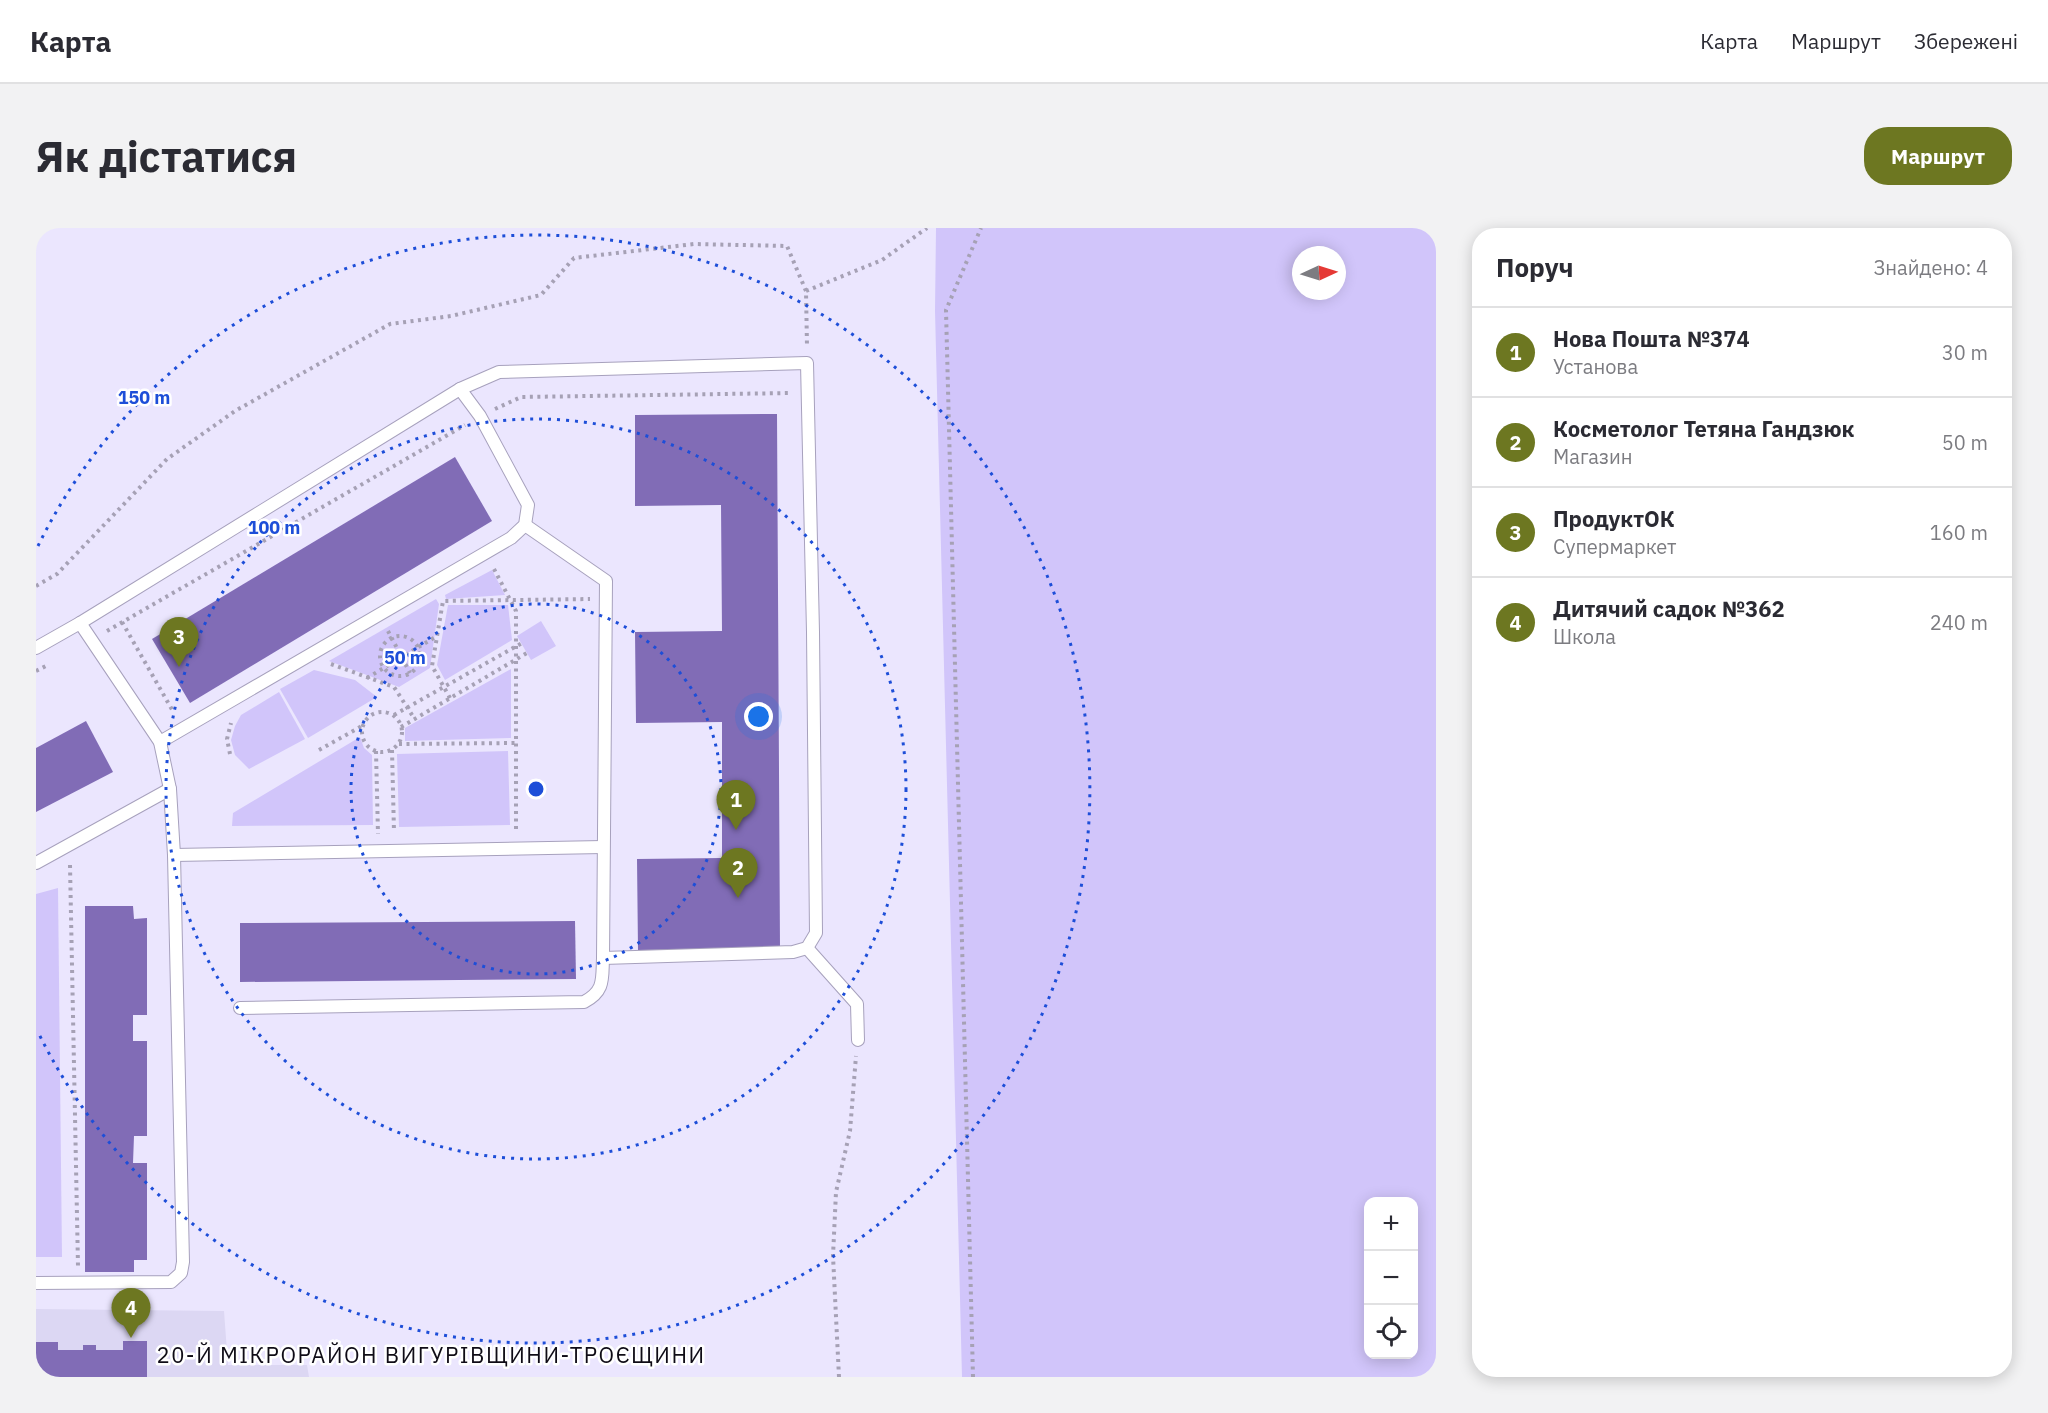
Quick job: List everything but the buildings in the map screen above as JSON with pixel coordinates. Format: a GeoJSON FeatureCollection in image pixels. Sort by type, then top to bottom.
{"type":"FeatureCollection","features":[{"type":"Feature","properties":{"kind":"lane"},"geometry":{"type":"LineString","coordinates":[[36,648],[460,389],[499,372],[807,363],[816,933],[807,948],[793,952],[603,958]]}},
{"type":"Feature","properties":{"kind":"lane"},"geometry":{"type":"LineString","coordinates":[[160,742],[485,553],[511,537],[525,525],[528,505],[480,417],[460,389]]}},
{"type":"Feature","properties":{"kind":"lane"},"geometry":{"type":"LineString","coordinates":[[240,1008],[584,1002],[591,998],[602,984],[606,581],[525,525]]}},
{"type":"Feature","properties":{"kind":"lane"},"geometry":{"type":"LineString","coordinates":[[36,1283],[171,1282],[181,1273],[183,1262],[174,855],[170,789],[160,742],[80,623]]}},
{"type":"Feature","properties":{"kind":"lane"},"geometry":{"type":"LineString","coordinates":[[36,863],[170,789]]}},
{"type":"Feature","properties":{"kind":"lane"},"geometry":{"type":"LineString","coordinates":[[174,855],[603,847]]}},
{"type":"Feature","properties":{"kind":"lane"},"geometry":{"type":"LineString","coordinates":[[807,948],[857,1004],[858,1040]]}},
{"type":"Feature","properties":{"kind":"path"},"geometry":{"type":"LineString","coordinates":[[806,291],[882,260],[927,228]]}},
{"type":"Feature","properties":{"kind":"path"},"geometry":{"type":"LineString","coordinates":[[973,1377],[946,310],[981,228]]}},
{"type":"Feature","properties":{"kind":"path"},"geometry":{"type":"LineString","coordinates":[[36,586],[57,574],[166,459],[235,411],[390,324],[451,316],[541,295],[574,258],[694,244],[787,246],[806,291],[807,363]]}},
{"type":"Feature","properties":{"kind":"path"},"geometry":{"type":"LineString","coordinates":[[91,640],[480,417],[521,397],[808,393]]}},
{"type":"Feature","properties":{"kind":"path"},"geometry":{"type":"LineString","coordinates":[[485,553],[516,611],[519,644],[516,661],[516,849]]}},
{"type":"Feature","properties":{"kind":"path"},"geometry":{"type":"LineString","coordinates":[[450,698],[432,666],[443,601],[606,599]]}},
{"type":"Feature","properties":{"kind":"path"},"geometry":{"type":"LineString","coordinates":[[122,622],[176,716]]}},
{"type":"Feature","properties":{"kind":"path"},"geometry":{"type":"LineString","coordinates":[[385,625],[410,673]]}},
{"type":"Feature","properties":{"kind":"path"},"geometry":{"type":"LineString","coordinates":[[403,636],[418,646],[420,659],[418,665],[410,673],[401,676],[394,675],[384,667],[381,660],[382,648],[392,638],[403,636]]}},
{"type":"Feature","properties":{"kind":"path"},"geometry":{"type":"LineString","coordinates":[[366,678],[437,636]]}},
{"type":"Feature","properties":{"kind":"path"},"geometry":{"type":"LineString","coordinates":[[394,715],[519,644]]}},
{"type":"Feature","properties":{"kind":"path"},"geometry":{"type":"LineString","coordinates":[[401,727],[527,653]]}},
{"type":"Feature","properties":{"kind":"path"},"geometry":{"type":"LineString","coordinates":[[322,661],[394,687],[414,718]]}},
{"type":"Feature","properties":{"kind":"path"},"geometry":{"type":"LineString","coordinates":[[375,712],[388,712],[394,715],[401,727],[401,738],[398,744],[392,750],[376,751],[367,745],[363,739],[365,720],[375,712]]}},
{"type":"Feature","properties":{"kind":"path"},"geometry":{"type":"LineString","coordinates":[[319,750],[363,726]]}},
{"type":"Feature","properties":{"kind":"path"},"geometry":{"type":"LineString","coordinates":[[398,744],[516,743]]}},
{"type":"Feature","properties":{"kind":"path"},"geometry":{"type":"LineString","coordinates":[[392,750],[395,851]]}},
{"type":"Feature","properties":{"kind":"path"},"geometry":{"type":"LineString","coordinates":[[376,751],[379,852]]}},
{"type":"Feature","properties":{"kind":"path"},"geometry":{"type":"LineString","coordinates":[[69,845],[79,1283]]}},
{"type":"Feature","properties":{"kind":"path"},"geometry":{"type":"LineString","coordinates":[[839,1377],[833,1256],[836,1192],[850,1131],[858,1040]]}},
{"type":"Feature","properties":{"kind":"shaded area"},"geometry":{"type":"Polygon","coordinates":[[[936,228],[1436,228],[1436,1377],[962,1377],[935,311],[936,228]]]}},
{"type":"Feature","properties":{"kind":"shaded area"},"geometry":{"type":"Polygon","coordinates":[[[492,570],[505,595],[446,599],[445,595],[492,570]]]}},
{"type":"Feature","properties":{"kind":"shaded area"},"geometry":{"type":"Polygon","coordinates":[[[436,599],[439,604],[430,668],[399,687],[329,661],[436,599]]]}},
{"type":"Feature","properties":{"kind":"shaded area"},"geometry":{"type":"Polygon","coordinates":[[[448,605],[508,605],[512,640],[445,680],[437,665],[448,605]]]}},
{"type":"Feature","properties":{"kind":"shaded area"},"geometry":{"type":"Polygon","coordinates":[[[541,621],[556,646],[531,660],[517,636],[541,621]]]}},
{"type":"Feature","properties":{"kind":"shaded area"},"geometry":{"type":"Polygon","coordinates":[[[511,669],[511,738],[405,741],[405,728],[511,669]]]}},
{"type":"Feature","properties":{"kind":"shaded area"},"geometry":{"type":"Polygon","coordinates":[[[314,670],[355,680],[377,697],[308,738],[280,689],[314,670]]]}},
{"type":"Feature","properties":{"kind":"shaded area"},"geometry":{"type":"Polygon","coordinates":[[[279,692],[305,739],[249,769],[235,755],[231,740],[235,726],[241,715],[279,692]]]}},
{"type":"Feature","properties":{"kind":"shaded area"},"geometry":{"type":"Polygon","coordinates":[[[360,737],[364,748],[372,755],[373,825],[232,826],[233,813],[360,737]]]}},
{"type":"Feature","properties":{"kind":"shaded area"},"geometry":{"type":"Polygon","coordinates":[[[508,751],[510,825],[399,827],[397,754],[508,751]]]}},
{"type":"Feature","properties":{"kind":"shaded area"},"geometry":{"type":"Polygon","coordinates":[[[58,888],[62,1257],[36,1257],[36,894],[58,888]]]}},
{"type":"Feature","properties":{"kind":"shaded area"},"geometry":{"type":"Polygon","coordinates":[[[36,1309],[224,1311],[228,1365],[307,1365],[309,1377],[36,1377],[36,1309]]]}},
{"type":"Feature","properties":{"kind":"place","name":"ПродуктОК"},"geometry":{"type":"Point","coordinates":[179,667]}},
{"type":"Feature","properties":{"kind":"place","name":"Нова Пошта №374"},"geometry":{"type":"Point","coordinates":[736,830]}},
{"type":"Feature","properties":{"kind":"place","name":"Косметолог Тетяна Гандзюк"},"geometry":{"type":"Point","coordinates":[738,898]}},
{"type":"Feature","properties":{"kind":"place","name":"Дитячий садок №362"},"geometry":{"type":"Point","coordinates":[131,1338]}},
{"type":"Feature","properties":{"kind":"district","name":"20-Й МІКРОРАЙОН ВИГУРІВЩИНИ-ТРОЄЩИНИ"},"geometry":{"type":"Point","coordinates":[431,1354]}}]}
